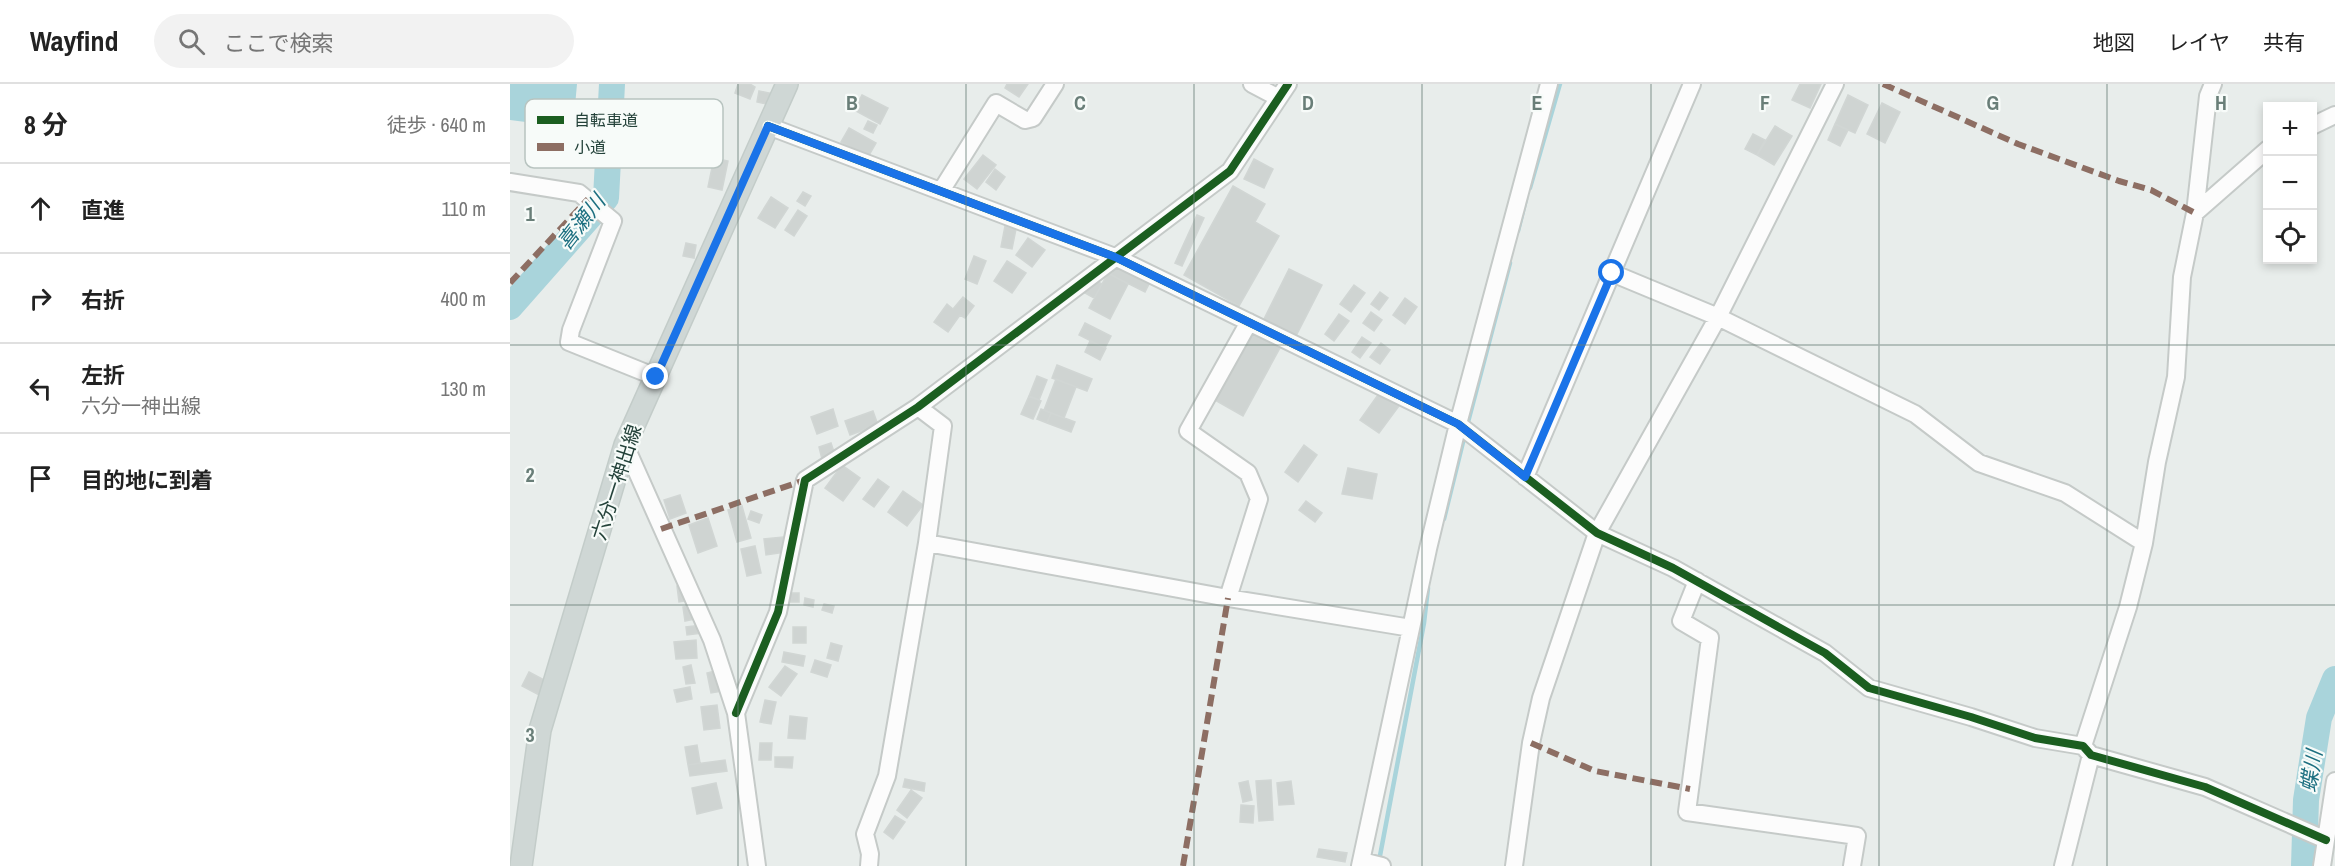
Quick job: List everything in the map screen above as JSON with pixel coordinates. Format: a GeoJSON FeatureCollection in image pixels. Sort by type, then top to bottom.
{"type":"FeatureCollection","features":[{"type":"Feature","properties":{"kind":"main road","name":"六分一神出線"},"geometry":{"type":"LineString","coordinates":[[521,866],[540,730],[625,445],[787,84]]}},
{"type":"Feature","properties":{"kind":"street"},"geometry":{"type":"LineString","coordinates":[[941,191],[996,103],[1025,120],[1033,118],[1056,84]]}},
{"type":"Feature","properties":{"kind":"street"},"geometry":{"type":"LineString","coordinates":[[1252,84],[1277,98]]}},
{"type":"Feature","properties":{"kind":"street"},"geometry":{"type":"LineString","coordinates":[[736,713],[778,612],[805,480],[918,407],[1230,171],[1288,84]]}},
{"type":"Feature","properties":{"kind":"street"},"geometry":{"type":"LineString","coordinates":[[1382,866],[1361,863],[1411,628],[1458,424],[1549,84]]}},
{"type":"Feature","properties":{"kind":"street"},"geometry":{"type":"LineString","coordinates":[[1525,477],[1692,84]]}},
{"type":"Feature","properties":{"kind":"street"},"geometry":{"type":"LineString","coordinates":[[1514,866],[1531,743],[1541,698],[1597,533],[1718,317],[1835,84]]}},
{"type":"Feature","properties":{"kind":"street"},"geometry":{"type":"LineString","coordinates":[[2063,866],[2087,751],[2144,543],[2157,462],[2176,376],[2182,277],[2195,213],[2208,96],[2213,84]]}},
{"type":"Feature","properties":{"kind":"street"},"geometry":{"type":"LineString","coordinates":[[2317,124],[2335,115]]}},
{"type":"Feature","properties":{"kind":"street"},"geometry":{"type":"LineString","coordinates":[[768,126],[1115,257],[1458,424],[1597,533],[1697,581],[1825,653],[1869,688],[2205,787],[2326,840]]}},
{"type":"Feature","properties":{"kind":"street"},"geometry":{"type":"LineString","coordinates":[[2195,213],[2263,153]]}},
{"type":"Feature","properties":{"kind":"street"},"geometry":{"type":"LineString","coordinates":[[510,182],[579,193],[612,221],[569,342],[656,377]]}},
{"type":"Feature","properties":{"kind":"street"},"geometry":{"type":"LineString","coordinates":[[1612,273],[1718,317],[1916,414],[1979,462],[2065,493],[2144,543]]}},
{"type":"Feature","properties":{"kind":"street"},"geometry":{"type":"LineString","coordinates":[[1228,598],[1259,499],[1248,473],[1188,431],[1249,322]]}},
{"type":"Feature","properties":{"kind":"street"},"geometry":{"type":"LineString","coordinates":[[868,866],[870,854],[865,834],[887,776],[927,543],[943,426],[918,407]]}},
{"type":"Feature","properties":{"kind":"street"},"geometry":{"type":"LineString","coordinates":[[625,445],[712,640],[736,713],[757,866]]}},
{"type":"Feature","properties":{"kind":"street"},"geometry":{"type":"LineString","coordinates":[[927,543],[1228,598],[1411,628]]}},
{"type":"Feature","properties":{"kind":"street"},"geometry":{"type":"LineString","coordinates":[[1697,581],[1681,621],[1710,638],[1687,812],[1857,836],[1852,866]]}},
{"type":"Feature","properties":{"kind":"street"},"geometry":{"type":"LineString","coordinates":[[2322,866],[2335,781]]}},
{"type":"Feature","properties":{"kind":"water"},"geometry":{"type":"Polygon","coordinates":[[[510,84],[577,84],[576,99],[525,99],[525,122],[510,120],[510,84]]]}},
{"type":"Feature","properties":{"kind":"building"},"geometry":{"type":"Polygon","coordinates":[[[738,84],[750,84],[755,87],[750,99],[735,93],[738,84]]]}},
{"type":"Feature","properties":{"kind":"building"},"geometry":{"type":"Polygon","coordinates":[[[1007,84],[1028,84],[1019,97],[1005,88],[1007,84]]]}},
{"type":"Feature","properties":{"kind":"building"},"geometry":{"type":"Polygon","coordinates":[[[1800,84],[1821,84],[1810,108],[1792,100],[1800,84]]]}},
{"type":"Feature","properties":{"kind":"building"},"geometry":{"type":"Polygon","coordinates":[[[759,91],[774,94],[772,105],[757,102],[759,91]]]}},
{"type":"Feature","properties":{"kind":"building"},"geometry":{"type":"Polygon","coordinates":[[[862,95],[888,108],[880,124],[854,110],[862,95]]]}},
{"type":"Feature","properties":{"kind":"building"},"geometry":{"type":"Polygon","coordinates":[[[1848,95],[1868,105],[1855,133],[1835,124],[1848,95]]]}},
{"type":"Feature","properties":{"kind":"building"},"geometry":{"type":"Polygon","coordinates":[[[1882,103],[1900,112],[1885,143],[1867,134],[1882,103]]]}},
{"type":"Feature","properties":{"kind":"building"},"geometry":{"type":"Polygon","coordinates":[[[868,121],[877,125],[873,133],[864,129],[868,121]]]}},
{"type":"Feature","properties":{"kind":"building"},"geometry":{"type":"Polygon","coordinates":[[[1835,124],[1848,130],[1840,146],[1828,140],[1835,124]]]}},
{"type":"Feature","properties":{"kind":"building"},"geometry":{"type":"Polygon","coordinates":[[[1775,126],[1792,136],[1774,165],[1757,155],[1775,126]]]}},
{"type":"Feature","properties":{"kind":"building"},"geometry":{"type":"Polygon","coordinates":[[[849,128],[876,143],[868,157],[841,142],[849,128]]]}},
{"type":"Feature","properties":{"kind":"building"},"geometry":{"type":"Polygon","coordinates":[[[1753,134],[1765,140],[1757,155],[1745,149],[1753,134]]]}},
{"type":"Feature","properties":{"kind":"building"},"geometry":{"type":"Polygon","coordinates":[[[983,155],[996,165],[977,189],[964,179],[983,155]]]}},
{"type":"Feature","properties":{"kind":"building"},"geometry":{"type":"Polygon","coordinates":[[[1254,159],[1273,169],[1264,188],[1244,179],[1254,159]]]}},
{"type":"Feature","properties":{"kind":"building"},"geometry":{"type":"Polygon","coordinates":[[[723,160],[728,161],[722,190],[708,187],[712,168],[723,168],[723,160]]]}},
{"type":"Feature","properties":{"kind":"building"},"geometry":{"type":"Polygon","coordinates":[[[995,169],[1005,177],[996,190],[986,182],[995,169]]]}},
{"type":"Feature","properties":{"kind":"building"},"geometry":{"type":"Polygon","coordinates":[[[1233,186],[1265,204],[1255,222],[1279,236],[1239,306],[1184,275],[1233,186]]]}},
{"type":"Feature","properties":{"kind":"building"},"geometry":{"type":"Polygon","coordinates":[[[803,192],[811,196],[805,206],[797,201],[803,192]]]}},
{"type":"Feature","properties":{"kind":"building"},"geometry":{"type":"Polygon","coordinates":[[[771,197],[788,208],[775,228],[758,218],[771,197]]]}},
{"type":"Feature","properties":{"kind":"building"},"geometry":{"type":"Polygon","coordinates":[[[798,210],[807,216],[794,236],[785,230],[798,210]]]}},
{"type":"Feature","properties":{"kind":"building"},"geometry":{"type":"Polygon","coordinates":[[[1197,215],[1204,218],[1182,266],[1175,263],[1197,215]]]}},
{"type":"Feature","properties":{"kind":"building"},"geometry":{"type":"Polygon","coordinates":[[[1005,226],[1016,229],[1012,249],[1001,247],[1005,226]]]}},
{"type":"Feature","properties":{"kind":"building"},"geometry":{"type":"Polygon","coordinates":[[[1028,238],[1045,250],[1032,267],[1016,255],[1028,238]]]}},
{"type":"Feature","properties":{"kind":"building"},"geometry":{"type":"Polygon","coordinates":[[[686,243],[696,245],[694,258],[683,256],[686,243]]]}},
{"type":"Feature","properties":{"kind":"building"},"geometry":{"type":"Polygon","coordinates":[[[974,256],[986,261],[977,284],[965,279],[974,256]]]}},
{"type":"Feature","properties":{"kind":"building"},"geometry":{"type":"Polygon","coordinates":[[[1007,261],[1026,273],[1012,293],[994,281],[1007,261]]]}},
{"type":"Feature","properties":{"kind":"building"},"geometry":{"type":"Polygon","coordinates":[[[1116,264],[1150,282],[1145,292],[1111,275],[1116,264]]]}},
{"type":"Feature","properties":{"kind":"building"},"geometry":{"type":"Polygon","coordinates":[[[1289,269],[1322,285],[1296,336],[1264,319],[1289,269]]]}},
{"type":"Feature","properties":{"kind":"building"},"geometry":{"type":"Polygon","coordinates":[[[1108,273],[1128,284],[1110,319],[1089,308],[1108,273]]]}},
{"type":"Feature","properties":{"kind":"building"},"geometry":{"type":"Polygon","coordinates":[[[1093,279],[1102,284],[1094,298],[1085,293],[1093,279]]]}},
{"type":"Feature","properties":{"kind":"building"},"geometry":{"type":"Polygon","coordinates":[[[1354,285],[1365,293],[1351,312],[1340,304],[1354,285]]]}},
{"type":"Feature","properties":{"kind":"building"},"geometry":{"type":"Polygon","coordinates":[[[1380,292],[1388,298],[1379,310],[1371,304],[1380,292]]]}},
{"type":"Feature","properties":{"kind":"building"},"geometry":{"type":"Polygon","coordinates":[[[963,297],[974,306],[965,318],[960,315],[948,332],[934,322],[947,304],[953,309],[963,297]]]}},
{"type":"Feature","properties":{"kind":"building"},"geometry":{"type":"Polygon","coordinates":[[[1405,298],[1417,307],[1405,324],[1393,315],[1405,298]]]}},
{"type":"Feature","properties":{"kind":"building"},"geometry":{"type":"Polygon","coordinates":[[[1371,312],[1382,320],[1374,331],[1363,323],[1371,312]]]}},
{"type":"Feature","properties":{"kind":"building"},"geometry":{"type":"Polygon","coordinates":[[[1339,314],[1349,321],[1334,341],[1325,334],[1339,314]]]}},
{"type":"Feature","properties":{"kind":"building"},"geometry":{"type":"Polygon","coordinates":[[[1085,323],[1111,336],[1105,348],[1079,335],[1085,323]]]}},
{"type":"Feature","properties":{"kind":"building"},"geometry":{"type":"Polygon","coordinates":[[[1251,330],[1281,346],[1243,416],[1213,399],[1251,330]]]}},
{"type":"Feature","properties":{"kind":"building"},"geometry":{"type":"Polygon","coordinates":[[[1362,337],[1371,343],[1360,358],[1352,352],[1362,337]]]}},
{"type":"Feature","properties":{"kind":"building"},"geometry":{"type":"Polygon","coordinates":[[[1090,341],[1106,348],[1100,360],[1085,352],[1090,341]]]}},
{"type":"Feature","properties":{"kind":"building"},"geometry":{"type":"Polygon","coordinates":[[[1381,343],[1390,350],[1380,364],[1370,357],[1381,343]]]}},
{"type":"Feature","properties":{"kind":"building"},"geometry":{"type":"Polygon","coordinates":[[[1057,365],[1092,379],[1087,391],[1052,378],[1057,365]]]}},
{"type":"Feature","properties":{"kind":"building"},"geometry":{"type":"Polygon","coordinates":[[[1037,376],[1047,380],[1039,400],[1029,396],[1037,376]]]}},
{"type":"Feature","properties":{"kind":"building"},"geometry":{"type":"Polygon","coordinates":[[[1056,379],[1076,387],[1064,418],[1044,410],[1056,379]]]}},
{"type":"Feature","properties":{"kind":"building"},"geometry":{"type":"Polygon","coordinates":[[[1380,392],[1399,406],[1379,433],[1360,420],[1380,392]]]}},
{"type":"Feature","properties":{"kind":"building"},"geometry":{"type":"Polygon","coordinates":[[[1029,396],[1041,401],[1033,419],[1021,414],[1029,396]]]}},
{"type":"Feature","properties":{"kind":"building"},"geometry":{"type":"Polygon","coordinates":[[[833,409],[838,426],[817,434],[811,417],[833,409]]]}},
{"type":"Feature","properties":{"kind":"building"},"geometry":{"type":"Polygon","coordinates":[[[1041,409],[1051,413],[1047,423],[1037,419],[1041,409]]]}},
{"type":"Feature","properties":{"kind":"building"},"geometry":{"type":"Polygon","coordinates":[[[873,411],[878,425],[850,435],[845,421],[873,411]]]}},
{"type":"Feature","properties":{"kind":"building"},"geometry":{"type":"Polygon","coordinates":[[[1051,413],[1075,422],[1071,432],[1047,423],[1051,413]]]}},
{"type":"Feature","properties":{"kind":"building"},"geometry":{"type":"Polygon","coordinates":[[[831,443],[835,455],[822,459],[819,447],[831,443]]]}},
{"type":"Feature","properties":{"kind":"building"},"geometry":{"type":"Polygon","coordinates":[[[1304,445],[1317,455],[1298,482],[1285,472],[1304,445]]]}},
{"type":"Feature","properties":{"kind":"building"},"geometry":{"type":"Polygon","coordinates":[[[842,465],[860,478],[843,501],[825,488],[842,465]]]}},
{"type":"Feature","properties":{"kind":"building"},"geometry":{"type":"Polygon","coordinates":[[[1348,468],[1377,474],[1372,499],[1342,494],[1348,468]]]}},
{"type":"Feature","properties":{"kind":"building"},"geometry":{"type":"Polygon","coordinates":[[[878,479],[889,487],[874,507],[863,499],[878,479]]]}},
{"type":"Feature","properties":{"kind":"building"},"geometry":{"type":"Polygon","coordinates":[[[903,491],[923,505],[907,526],[888,512],[903,491]]]}},
{"type":"Feature","properties":{"kind":"building"},"geometry":{"type":"Polygon","coordinates":[[[680,495],[686,513],[670,519],[664,500],[680,495]]]}},
{"type":"Feature","properties":{"kind":"building"},"geometry":{"type":"Polygon","coordinates":[[[1306,501],[1322,513],[1315,522],[1299,510],[1306,501]]]}},
{"type":"Feature","properties":{"kind":"building"},"geometry":{"type":"Polygon","coordinates":[[[742,506],[751,538],[737,542],[728,510],[742,506]]]}},
{"type":"Feature","properties":{"kind":"building"},"geometry":{"type":"Polygon","coordinates":[[[751,511],[762,515],[759,523],[748,519],[751,511]]]}},
{"type":"Feature","properties":{"kind":"building"},"geometry":{"type":"Polygon","coordinates":[[[708,518],[717,546],[698,553],[689,525],[708,518]]]}},
{"type":"Feature","properties":{"kind":"building"},"geometry":{"type":"Polygon","coordinates":[[[783,537],[785,552],[766,555],[764,539],[783,537]]]}},
{"type":"Feature","properties":{"kind":"building"},"geometry":{"type":"Polygon","coordinates":[[[755,546],[761,573],[747,576],[741,549],[755,546]]]}},
{"type":"Feature","properties":{"kind":"building"},"geometry":{"type":"Polygon","coordinates":[[[683,585],[685,601],[679,602],[677,586],[683,585]]]}},
{"type":"Feature","properties":{"kind":"building"},"geometry":{"type":"Polygon","coordinates":[[[789,593],[799,593],[799,602],[789,602],[789,593]]]}},
{"type":"Feature","properties":{"kind":"building"},"geometry":{"type":"Polygon","coordinates":[[[805,598],[814,600],[813,607],[804,605],[805,598]]]}},
{"type":"Feature","properties":{"kind":"building"},"geometry":{"type":"Polygon","coordinates":[[[824,604],[834,606],[832,613],[822,610],[824,604]]]}},
{"type":"Feature","properties":{"kind":"building"},"geometry":{"type":"Polygon","coordinates":[[[693,605],[695,619],[685,621],[683,607],[693,605]]]}},
{"type":"Feature","properties":{"kind":"building"},"geometry":{"type":"Polygon","coordinates":[[[702,625],[702,633],[687,635],[686,627],[702,625]]]}},
{"type":"Feature","properties":{"kind":"building"},"geometry":{"type":"Polygon","coordinates":[[[793,627],[806,627],[806,643],[793,643],[793,627]]]}},
{"type":"Feature","properties":{"kind":"building"},"geometry":{"type":"Polygon","coordinates":[[[696,640],[697,658],[676,659],[674,642],[696,640]]]}},
{"type":"Feature","properties":{"kind":"building"},"geometry":{"type":"Polygon","coordinates":[[[831,643],[842,646],[838,661],[827,658],[831,643]]]}},
{"type":"Feature","properties":{"kind":"building"},"geometry":{"type":"Polygon","coordinates":[[[784,652],[805,656],[803,666],[782,662],[784,652]]]}},
{"type":"Feature","properties":{"kind":"building"},"geometry":{"type":"Polygon","coordinates":[[[815,660],[831,665],[827,677],[811,672],[815,660]]]}},
{"type":"Feature","properties":{"kind":"building"},"geometry":{"type":"Polygon","coordinates":[[[691,665],[695,683],[686,684],[683,667],[691,665]]]}},
{"type":"Feature","properties":{"kind":"building"},"geometry":{"type":"Polygon","coordinates":[[[785,666],[797,674],[781,696],[769,687],[785,666]]]}},
{"type":"Feature","properties":{"kind":"building"},"geometry":{"type":"Polygon","coordinates":[[[719,670],[723,691],[711,693],[707,673],[719,670]]]}},
{"type":"Feature","properties":{"kind":"building"},"geometry":{"type":"Polygon","coordinates":[[[529,672],[548,682],[541,696],[522,686],[529,672]]]}},
{"type":"Feature","properties":{"kind":"building"},"geometry":{"type":"Polygon","coordinates":[[[690,687],[692,699],[677,702],[674,690],[690,687]]]}},
{"type":"Feature","properties":{"kind":"building"},"geometry":{"type":"Polygon","coordinates":[[[765,700],[776,702],[771,724],[760,722],[765,700]]]}},
{"type":"Feature","properties":{"kind":"building"},"geometry":{"type":"Polygon","coordinates":[[[717,705],[720,728],[704,730],[701,707],[717,705]]]}},
{"type":"Feature","properties":{"kind":"building"},"geometry":{"type":"Polygon","coordinates":[[[790,716],[807,718],[805,739],[788,738],[790,716]]]}},
{"type":"Feature","properties":{"kind":"building"},"geometry":{"type":"Polygon","coordinates":[[[760,743],[772,743],[771,760],[759,760],[760,743]]]}},
{"type":"Feature","properties":{"kind":"building"},"geometry":{"type":"Polygon","coordinates":[[[697,745],[700,763],[688,765],[685,747],[697,745]]]}},
{"type":"Feature","properties":{"kind":"building"},"geometry":{"type":"Polygon","coordinates":[[[775,757],[793,757],[792,768],[775,767],[775,757]]]}},
{"type":"Feature","properties":{"kind":"building"},"geometry":{"type":"Polygon","coordinates":[[[725,760],[727,771],[690,776],[688,765],[725,760]]]}},
{"type":"Feature","properties":{"kind":"building"},"geometry":{"type":"Polygon","coordinates":[[[905,779],[925,783],[924,791],[903,787],[905,779]]]}},
{"type":"Feature","properties":{"kind":"building"},"geometry":{"type":"Polygon","coordinates":[[[1271,780],[1273,820],[1259,821],[1256,781],[1271,780]]]}},
{"type":"Feature","properties":{"kind":"building"},"geometry":{"type":"Polygon","coordinates":[[[1248,781],[1252,800],[1243,802],[1239,783],[1248,781]]]}},
{"type":"Feature","properties":{"kind":"building"},"geometry":{"type":"Polygon","coordinates":[[[1291,781],[1294,804],[1279,805],[1277,783],[1291,781]]]}},
{"type":"Feature","properties":{"kind":"building"},"geometry":{"type":"Polygon","coordinates":[[[716,783],[722,808],[697,814],[692,788],[716,783]]]}},
{"type":"Feature","properties":{"kind":"building"},"geometry":{"type":"Polygon","coordinates":[[[911,790],[922,798],[907,818],[897,810],[911,790]]]}},
{"type":"Feature","properties":{"kind":"building"},"geometry":{"type":"Polygon","coordinates":[[[1241,805],[1254,806],[1253,823],[1240,822],[1241,805]]]}},
{"type":"Feature","properties":{"kind":"building"},"geometry":{"type":"Polygon","coordinates":[[[895,816],[905,822],[893,839],[884,832],[895,816]]]}},
{"type":"Feature","properties":{"kind":"building"},"geometry":{"type":"Polygon","coordinates":[[[1319,849],[1347,853],[1345,862],[1317,857],[1319,849]]]}},
{"type":"Feature","properties":{"kind":"waterway","name":"喜瀬川"},"geometry":{"type":"LineString","coordinates":[[611,99],[612,84]]}},
{"type":"Feature","properties":{"kind":"waterway"},"geometry":{"type":"LineString","coordinates":[[1530,188],[1560,84]]}},
{"type":"Feature","properties":{"kind":"waterway","name":"喜瀬川"},"geometry":{"type":"LineString","coordinates":[[510,307],[606,198],[608,168]]}},
{"type":"Feature","properties":{"kind":"waterway"},"geometry":{"type":"LineString","coordinates":[[1518,231],[1526,199]]}},
{"type":"Feature","properties":{"kind":"waterway"},"geometry":{"type":"LineString","coordinates":[[1467,426],[1510,263]]}},
{"type":"Feature","properties":{"kind":"waterway"},"geometry":{"type":"LineString","coordinates":[[1444,519],[1465,434]]}},
{"type":"Feature","properties":{"kind":"waterway"},"geometry":{"type":"LineString","coordinates":[[1379,861],[1424,623],[1428,588]]}},
{"type":"Feature","properties":{"kind":"waterway","name":"蝶川"},"geometry":{"type":"LineString","coordinates":[[2304,866],[2306,800],[2319,718],[2335,679]]}},
{"type":"Feature","properties":{"kind":"marked path"},"geometry":{"type":"LineString","coordinates":[[1883,84],[2018,144],[2119,181],[2151,190],[2195,213]]}},
{"type":"Feature","properties":{"kind":"marked path"},"geometry":{"type":"LineString","coordinates":[[510,283],[588,199]]}},
{"type":"Feature","properties":{"kind":"marked path"},"geometry":{"type":"LineString","coordinates":[[661,529],[805,480]]}},
{"type":"Feature","properties":{"kind":"marked path"},"geometry":{"type":"LineString","coordinates":[[1183,866],[1228,598]]}},
{"type":"Feature","properties":{"kind":"marked path"},"geometry":{"type":"LineString","coordinates":[[1531,743],[1595,771],[1690,789]]}},
{"type":"Feature","properties":{"kind":"cycle path"},"geometry":{"type":"LineString","coordinates":[[736,713],[778,612],[805,480],[918,407],[1230,171],[1288,84]]}},
{"type":"Feature","properties":{"kind":"cycle path"},"geometry":{"type":"LineString","coordinates":[[768,126],[1115,257],[1458,424],[1597,533],[1673,568],[1825,653],[1869,688],[2035,738],[2083,746],[2091,755],[2205,787],[2326,840]]}},
{"type":"Feature","properties":{"kind":"route"},"geometry":{"type":"LineString","coordinates":[[656,377],[768,126],[1115,257],[1458,424],[1525,477],[1612,273]]}}]}
